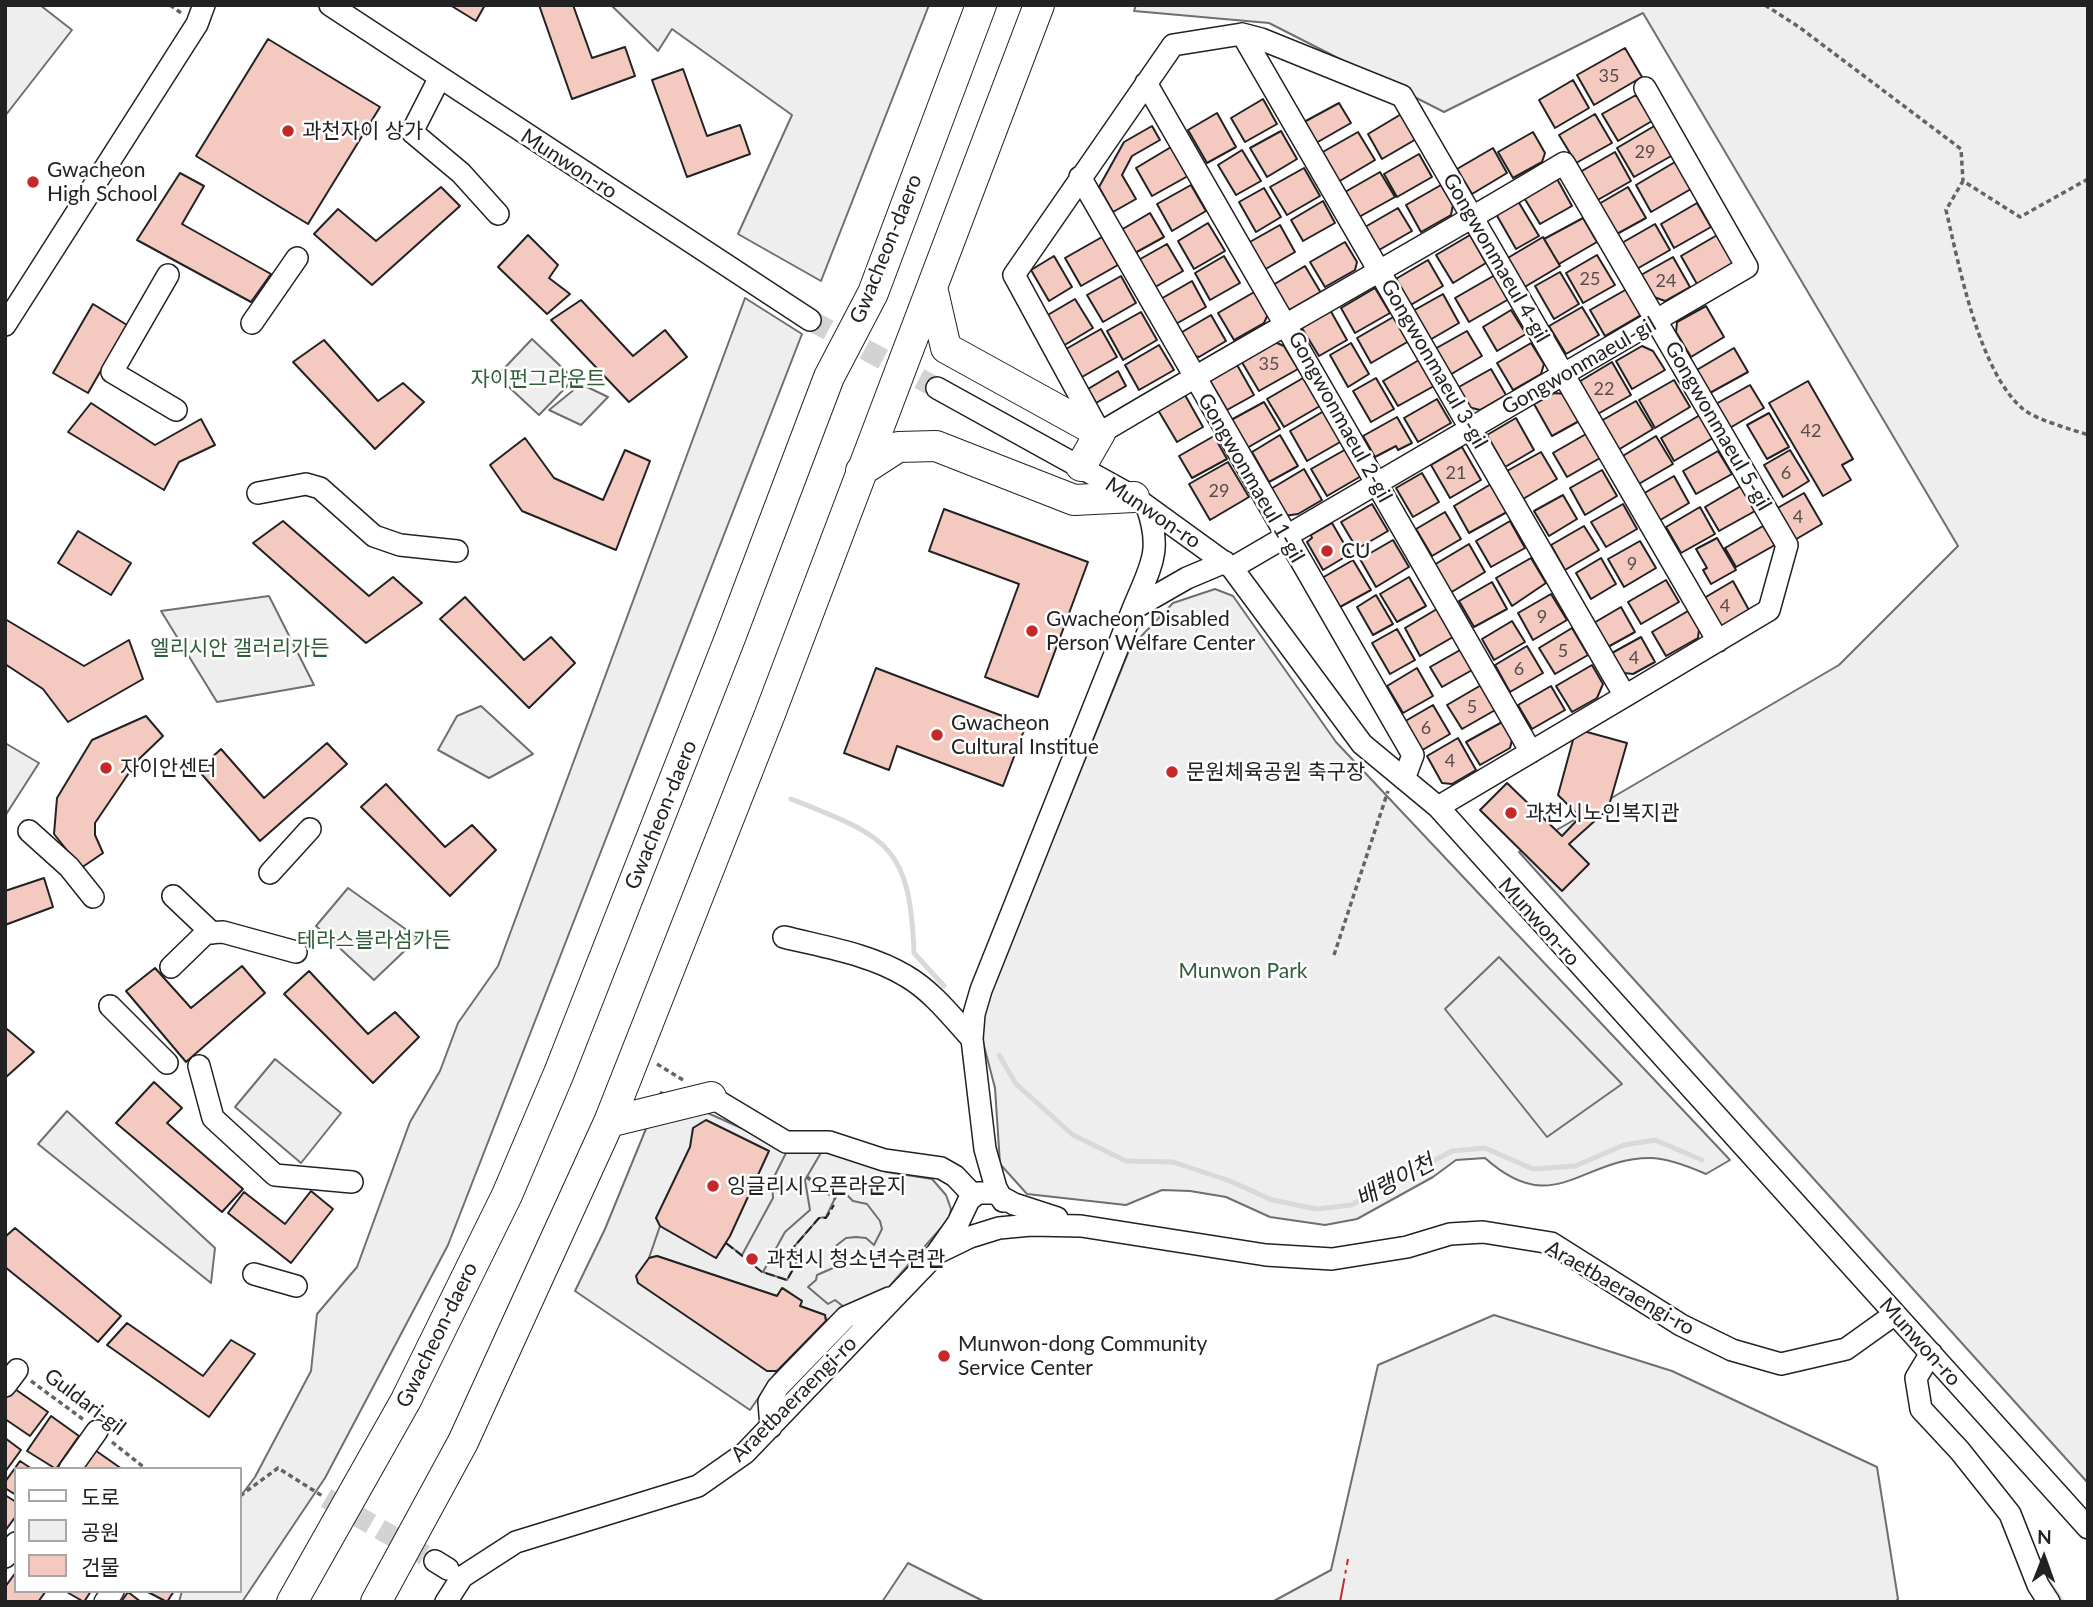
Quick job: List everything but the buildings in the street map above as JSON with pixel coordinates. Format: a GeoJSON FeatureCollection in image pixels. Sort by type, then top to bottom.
{"type":"FeatureCollection","features":[{"type":"Feature","properties":{"kind":"highway","name":"Gwacheon-daero"},"geometry":{"type":"LineString","coordinates":[[292,1602],[406,1400],[507,1195],[559,1073],[829,377],[873,293],[981,5]]}},
{"type":"Feature","properties":{"kind":"highway"},"geometry":{"type":"LineString","coordinates":[[376,1602],[463,1442],[609,1122],[770,714],[1039,5]]}},
{"type":"Feature","properties":{"kind":"highway"},"geometry":{"type":"LineString","coordinates":[[932,287],[946,348],[1100,433],[1081,466]]}},
{"type":"Feature","properties":{"kind":"highway"},"geometry":{"type":"LineString","coordinates":[[862,471],[898,447],[936,446],[1074,500],[1140,502]]}},
{"type":"Feature","properties":{"kind":"highway"},"geometry":{"type":"LineString","coordinates":[[609,1122],[711,1097]]}},
{"type":"Feature","properties":{"kind":"street"},"geometry":{"type":"LineString","coordinates":[[5,325],[197,24],[204,5]]}},
{"type":"Feature","properties":{"kind":"street","name":"Munwon-ro"},"geometry":{"type":"LineString","coordinates":[[330,5],[810,320]]}},
{"type":"Feature","properties":{"kind":"street"},"geometry":{"type":"LineString","coordinates":[[1242,34],[1173,46],[1014,275],[1100,433],[1472,218]]}},
{"type":"Feature","properties":{"kind":"street","name":"Gongwonmaeul 4-gil"},"geometry":{"type":"LineString","coordinates":[[1242,34],[1261,39],[1402,96],[1718,641]]}},
{"type":"Feature","properties":{"kind":"street","name":"Gongwonmaeul 3-gil"},"geometry":{"type":"LineString","coordinates":[[1242,34],[1625,696]]}},
{"type":"Feature","properties":{"kind":"street"},"geometry":{"type":"LineString","coordinates":[[439,79],[411,132],[461,173],[498,214]]}},
{"type":"Feature","properties":{"kind":"street","name":"Gongwonmaeul 2-gil"},"geometry":{"type":"LineString","coordinates":[[1146,83],[1288,324],[1531,752]]}},
{"type":"Feature","properties":{"kind":"street","name":"Gongwonmaeul-gil"},"geometry":{"type":"LineString","coordinates":[[1133,609],[1186,578],[1229,565],[1286,536],[1747,267],[1645,88]]}},
{"type":"Feature","properties":{"kind":"street","name":"Gongwonmaeul 5-gil"},"geometry":{"type":"LineString","coordinates":[[1472,218],[1564,163],[1787,545],[1769,610],[1718,641]]}},
{"type":"Feature","properties":{"kind":"street","name":"Gongwonmaeul 1-gil"},"geometry":{"type":"LineString","coordinates":[[1080,177],[1412,755],[1400,774]]}},
{"type":"Feature","properties":{"kind":"street"},"geometry":{"type":"LineString","coordinates":[[252,323],[297,258]]}},
{"type":"Feature","properties":{"kind":"street"},"geometry":{"type":"LineString","coordinates":[[168,275],[112,372],[176,410]]}},
{"type":"Feature","properties":{"kind":"street","name":"Munwon-ro"},"geometry":{"type":"LineString","coordinates":[[937,388],[1081,466],[1140,502],[1229,565],[1362,744],[1438,807],[2088,1528]]}},
{"type":"Feature","properties":{"kind":"street"},"geometry":{"type":"LineString","coordinates":[[258,494],[306,484],[320,488],[374,536],[400,545],[457,551]]}},
{"type":"Feature","properties":{"kind":"street"},"geometry":{"type":"LineString","coordinates":[[937,1253],[992,1230],[1006,1216],[985,1149],[972,1039],[974,1014],[981,990],[1153,560],[1156,533],[1140,502]]}},
{"type":"Feature","properties":{"kind":"street"},"geometry":{"type":"LineString","coordinates":[[1438,807],[1718,641]]}},
{"type":"Feature","properties":{"kind":"street"},"geometry":{"type":"LineString","coordinates":[[270,873],[310,829]]}},
{"type":"Feature","properties":{"kind":"street"},"geometry":{"type":"LineString","coordinates":[[29,831],[69,867],[93,897]]}},
{"type":"Feature","properties":{"kind":"street"},"geometry":{"type":"LineString","coordinates":[[173,896],[212,933]]}},
{"type":"Feature","properties":{"kind":"street"},"geometry":{"type":"LineString","coordinates":[[171,967],[206,933],[223,932],[296,952]]}},
{"type":"Feature","properties":{"kind":"street"},"geometry":{"type":"LineString","coordinates":[[783,937],[873,960],[907,976],[944,1008],[972,1039]]}},
{"type":"Feature","properties":{"kind":"street"},"geometry":{"type":"LineString","coordinates":[[110,1006],[167,1063]]}},
{"type":"Feature","properties":{"kind":"street"},"geometry":{"type":"LineString","coordinates":[[198,1066],[213,1118],[275,1175],[352,1182]]}},
{"type":"Feature","properties":{"kind":"street"},"geometry":{"type":"LineString","coordinates":[[711,1097],[786,1142],[829,1142],[884,1160],[941,1168],[955,1176],[972,1200]]}},
{"type":"Feature","properties":{"kind":"street"},"geometry":{"type":"LineString","coordinates":[[985,1149],[972,1200],[972,1228],[992,1230],[1043,1224],[1081,1226]]}},
{"type":"Feature","properties":{"kind":"street"},"geometry":{"type":"LineString","coordinates":[[937,1253],[972,1200],[989,1191],[1001,1198],[1081,1226]]}},
{"type":"Feature","properties":{"kind":"street","name":"Araetbaeraengi-ro"},"geometry":{"type":"LineString","coordinates":[[1081,1226],[1266,1255],[1332,1259],[1461,1233],[1483,1232],[1550,1243],[1681,1325],[1732,1350],[1781,1364],[1846,1349],[1895,1314]]}},
{"type":"Feature","properties":{"kind":"street","name":"Araetbaeraengi-ro"},"geometry":{"type":"LineString","coordinates":[[446,1602],[462,1577],[516,1542],[698,1486],[745,1453],[937,1253]]}},
{"type":"Feature","properties":{"kind":"street"},"geometry":{"type":"LineString","coordinates":[[254,1274],[296,1286]]}},
{"type":"Feature","properties":{"kind":"street"},"geometry":{"type":"LineString","coordinates":[[1931,1353],[1916,1378],[1921,1409],[1961,1451],[2010,1514],[2038,1585],[2049,1602]]}},
{"type":"Feature","properties":{"kind":"street"},"geometry":{"type":"LineString","coordinates":[[71,1467],[97,1431]]}},
{"type":"Feature","properties":{"kind":"path"},"geometry":{"type":"LineString","coordinates":[[1765,5],[1799,27],[1961,149],[1963,181],[1946,210],[1964,286],[1997,378],[2024,410],[2088,435]]}},
{"type":"Feature","properties":{"kind":"path"},"geometry":{"type":"LineString","coordinates":[[1963,181],[2020,217],[2088,179]]}},
{"type":"Feature","properties":{"kind":"path"},"geometry":{"type":"LineString","coordinates":[[1334,955],[1400,774]]}},
{"type":"Feature","properties":{"kind":"path"},"geometry":{"type":"LineString","coordinates":[[807,1177],[836,1199]]}},
{"type":"Feature","properties":{"kind":"path","name":"Guldari-gil"},"geometry":{"type":"LineString","coordinates":[[11,1378],[97,1431],[143,1467]]}},
{"type":"Feature","properties":{"kind":"path"},"geometry":{"type":"LineString","coordinates":[[242,1495],[278,1468],[326,1498]]}},
{"type":"Feature","properties":{"kind":"green space"},"geometry":{"type":"Polygon","coordinates":[[[5,5],[40,5],[72,30],[5,116],[5,5]]]}},
{"type":"Feature","properties":{"kind":"green space"},"geometry":{"type":"Polygon","coordinates":[[[611,5],[929,5],[821,281],[738,234],[792,115],[672,29],[658,51],[611,5]]]}},
{"type":"Feature","properties":{"kind":"green space"},"geometry":{"type":"Polygon","coordinates":[[[1136,5],[2088,5],[2088,1483],[1519,852],[1839,665],[1958,546],[1643,13],[1444,112],[1269,23],[1134,11],[1136,5]]]}},
{"type":"Feature","properties":{"kind":"green space"},"geometry":{"type":"Polygon","coordinates":[[[745,298],[802,334],[448,1245],[325,1478],[242,1602],[179,1602],[181,1593],[242,1593],[242,1494],[255,1477],[311,1371],[317,1314],[357,1267],[410,1122],[440,1071],[458,1023],[498,966],[745,298]]]}},
{"type":"Feature","properties":{"kind":"green space","name":"자이펀그라운트"},"geometry":{"type":"Polygon","coordinates":[[[532,339],[574,379],[539,415],[497,376],[532,339]]]}},
{"type":"Feature","properties":{"kind":"green space"},"geometry":{"type":"Polygon","coordinates":[[[581,384],[608,397],[581,425],[549,410],[581,384]]]}},
{"type":"Feature","properties":{"kind":"green space","name":"Munwon Park"},"geometry":{"type":"Polygon","coordinates":[[[1215,589],[1233,596],[1336,742],[1730,1160],[1706,1174],[1664,1160],[1650,1158],[1626,1161],[1549,1185],[1530,1184],[1509,1176],[1485,1158],[1456,1160],[1433,1177],[1357,1219],[1325,1225],[1270,1217],[1226,1197],[1190,1191],[1162,1190],[1126,1205],[1027,1194],[1000,1164],[995,1088],[978,1023],[1130,648],[1173,603],[1215,589]]]}},
{"type":"Feature","properties":{"kind":"green space","name":"엘리시안 갤러리가든"},"geometry":{"type":"Polygon","coordinates":[[[269,596],[314,685],[217,702],[161,611],[269,596]]]}},
{"type":"Feature","properties":{"kind":"green space"},"geometry":{"type":"Polygon","coordinates":[[[481,706],[533,754],[489,778],[438,750],[457,716],[481,706]]]}},
{"type":"Feature","properties":{"kind":"green space"},"geometry":{"type":"Polygon","coordinates":[[[5,743],[39,763],[5,816],[5,743]]]}},
{"type":"Feature","properties":{"kind":"green space","name":"테라스블라섬가든"},"geometry":{"type":"Polygon","coordinates":[[[348,888],[418,938],[374,980],[316,926],[348,888]]]}},
{"type":"Feature","properties":{"kind":"green space"},"geometry":{"type":"Polygon","coordinates":[[[275,1059],[341,1113],[301,1163],[235,1107],[275,1059]]]}},
{"type":"Feature","properties":{"kind":"green space","name":"과천시 청소년수련관"},"geometry":{"type":"Polygon","coordinates":[[[661,1092],[788,1149],[833,1152],[887,1172],[932,1179],[946,1195],[951,1209],[949,1219],[887,1289],[839,1309],[777,1371],[750,1410],[575,1291],[605,1229],[661,1092]]]}},
{"type":"Feature","properties":{"kind":"green space"},"geometry":{"type":"Polygon","coordinates":[[[67,1111],[215,1248],[211,1283],[38,1144],[67,1111]]]}},
{"type":"Feature","properties":{"kind":"green space"},"geometry":{"type":"Polygon","coordinates":[[[1494,1315],[1672,1371],[1877,1467],[1898,1599],[1895,1602],[1272,1602],[1331,1570],[1378,1365],[1494,1315]]]}},
{"type":"Feature","properties":{"kind":"green space"},"geometry":{"type":"Polygon","coordinates":[[[908,1563],[985,1602],[882,1602],[908,1563]]]}},
{"type":"Feature","properties":{"kind":"shaded area"},"geometry":{"type":"Polygon","coordinates":[[[1499,957],[1622,1084],[1547,1137],[1445,1009],[1499,957]]]}},
{"type":"Feature","properties":{"kind":"shaded area"},"geometry":{"type":"Polygon","coordinates":[[[788,1149],[822,1151],[805,1180],[810,1210],[785,1232],[763,1272],[787,1280],[803,1252],[792,1249],[819,1218],[826,1217],[837,1194],[845,1193],[853,1201],[867,1204],[880,1221],[882,1229],[874,1245],[866,1238],[856,1237],[846,1238],[837,1245],[835,1251],[840,1265],[817,1275],[816,1280],[808,1287],[828,1304],[835,1300],[844,1307],[826,1321],[825,1315],[800,1306],[802,1301],[783,1288],[777,1296],[657,1256],[649,1258],[660,1226],[716,1258],[726,1243],[742,1255],[773,1198],[772,1181],[788,1149]]]}},
{"type":"Feature","properties":{"kind":"waterway","name":"배랭이천"},"geometry":{"type":"LineString","coordinates":[[791,799],[850,824],[887,849],[899,866],[907,888],[914,953],[944,986]]}},
{"type":"Feature","properties":{"kind":"waterway","name":"배랭이천"},"geometry":{"type":"LineString","coordinates":[[999,1055],[1016,1084],[1073,1135],[1126,1161],[1173,1162],[1230,1181],[1272,1200],[1317,1209],[1351,1205],[1452,1151],[1485,1148],[1533,1169],[1575,1166],[1624,1145],[1655,1140],[1702,1160]]}},
{"type":"Feature","properties":{"kind":"waterway","name":"배랭이천"},"geometry":{"type":"LineString","coordinates":[[2044,1575],[2062,1602]]}},
{"type":"Feature","properties":{"kind":"tunnel"},"geometry":{"type":"LineString","coordinates":[[810,320],[937,388]]}},
{"type":"Feature","properties":{"kind":"tunnel"},"geometry":{"type":"LineString","coordinates":[[326,1498],[435,1561]]}},
{"type":"Feature","properties":{"kind":"fence"},"geometry":{"type":"LineString","coordinates":[[726,1243],[762,1272],[787,1280],[803,1251],[792,1249],[819,1218],[826,1218],[834,1205]]}},
{"type":"Feature","properties":{"kind":"power"},"geometry":{"type":"LineString","coordinates":[[1340,1602],[1348,1559]]}},
{"type":"Feature","properties":{"kind":"place","name":"과천자이 상가"},"geometry":{"type":"Point","coordinates":[288,131]}},
{"type":"Feature","properties":{"kind":"place","name":"Gwacheon High School"},"geometry":{"type":"Point","coordinates":[33,182]}},
{"type":"Feature","properties":{"kind":"place","name":"CU"},"geometry":{"type":"Point","coordinates":[1327,551]}},
{"type":"Feature","properties":{"kind":"place","name":"Gwacheon Disabled Person Welfare Center"},"geometry":{"type":"Point","coordinates":[1032,631]}},
{"type":"Feature","properties":{"kind":"place","name":"Gwacheon Cultural Institue"},"geometry":{"type":"Point","coordinates":[937,735]}},
{"type":"Feature","properties":{"kind":"place","name":"자이안센터"},"geometry":{"type":"Point","coordinates":[106,768]}},
{"type":"Feature","properties":{"kind":"place","name":"문원체육공원 축구장"},"geometry":{"type":"Point","coordinates":[1172,772]}},
{"type":"Feature","properties":{"kind":"place","name":"과천시노인복지관"},"geometry":{"type":"Point","coordinates":[1511,813]}},
{"type":"Feature","properties":{"kind":"place","name":"잉글리시 오픈라운지"},"geometry":{"type":"Point","coordinates":[713,1186]}},
{"type":"Feature","properties":{"kind":"place","name":"과천시 청소년수련관"},"geometry":{"type":"Point","coordinates":[752,1259]}},
{"type":"Feature","properties":{"kind":"place","name":"Munwon-dong Community Service Center"},"geometry":{"type":"Point","coordinates":[944,1356]}}]}
